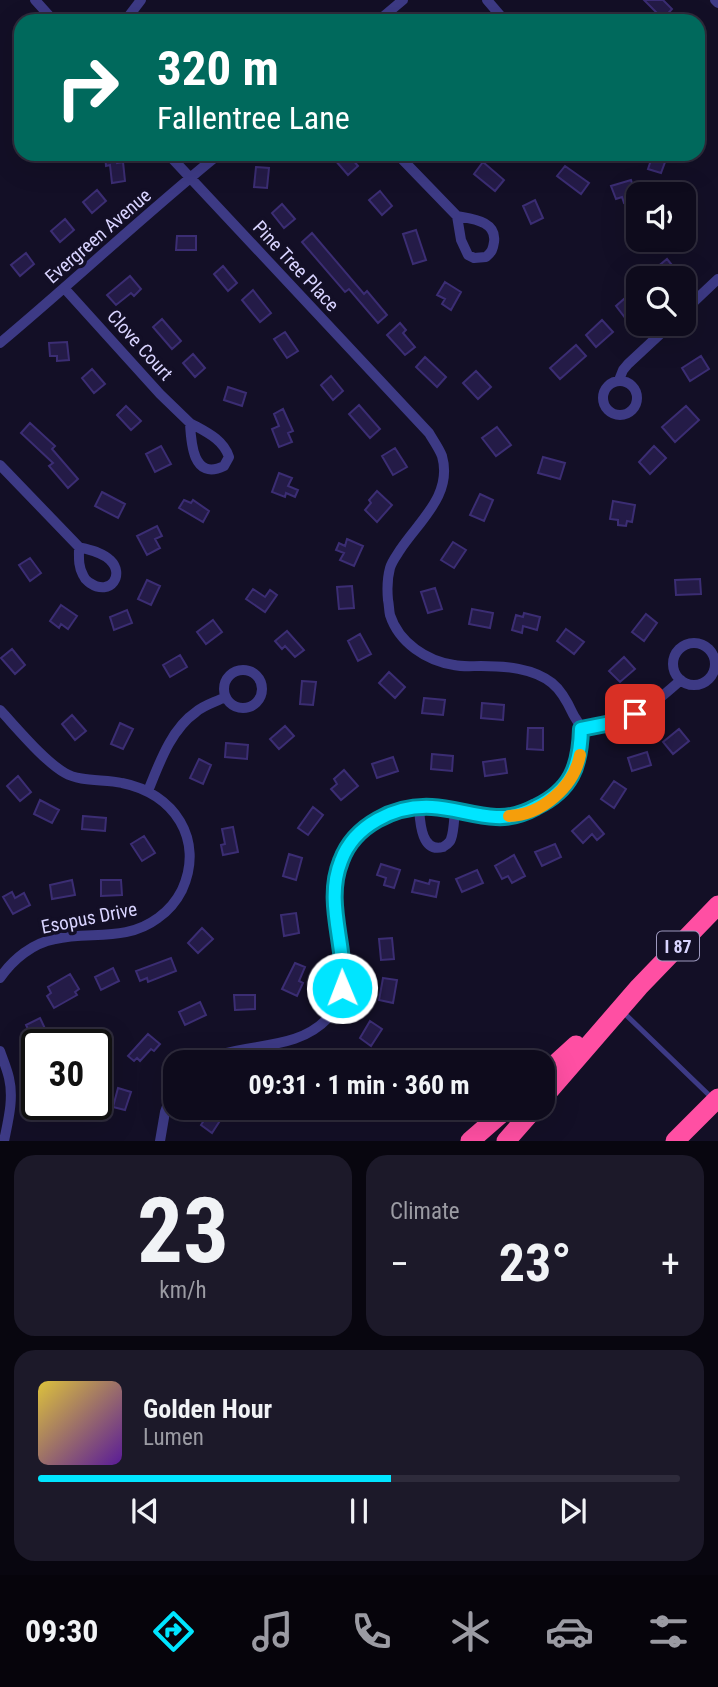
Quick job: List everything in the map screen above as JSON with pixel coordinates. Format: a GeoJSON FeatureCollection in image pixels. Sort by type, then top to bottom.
{"type":"FeatureCollection","features":[{"type":"Feature","properties":{"kind":"highway","name":"I 87"},"geometry":{"type":"LineString","coordinates":[[555,1084],[639,987],[718,905]]}},
{"type":"Feature","properties":{"kind":"highway"},"geometry":{"type":"LineString","coordinates":[[555,1064],[639,987]]}},
{"type":"Feature","properties":{"kind":"highway"},"geometry":{"type":"LineString","coordinates":[[675,1141],[717,1100]]}},
{"type":"Feature","properties":{"kind":"highway"},"geometry":{"type":"LineString","coordinates":[[470,1141],[494,1120]]}},
{"type":"Feature","properties":{"kind":"highway"},"geometry":{"type":"LineString","coordinates":[[506,1141],[524,1120]]}},
{"type":"Feature","properties":{"kind":"street"},"geometry":{"type":"LineString","coordinates":[[35,0],[48,14]]}},
{"type":"Feature","properties":{"kind":"street"},"geometry":{"type":"LineString","coordinates":[[387,14],[404,0]]}},
{"type":"Feature","properties":{"kind":"street"},"geometry":{"type":"LineString","coordinates":[[487,0],[499,14]]}},
{"type":"Feature","properties":{"kind":"street","name":"Pine Tree Place"},"geometry":{"type":"LineString","coordinates":[[174,161],[429,433],[442,455],[443,482],[436,503],[390,565],[386,586],[390,616],[404,640],[426,657],[455,666],[496,666],[529,671],[553,684],[566,699],[581,729]]}},
{"type":"Feature","properties":{"kind":"street","name":"Evergreen Avenue"},"geometry":{"type":"LineString","coordinates":[[0,343],[211,161]]}},
{"type":"Feature","properties":{"kind":"street"},"geometry":{"type":"LineString","coordinates":[[404,161],[457,216]]}},
{"type":"Feature","properties":{"kind":"street"},"geometry":{"type":"LineString","coordinates":[[696,300],[718,279]]}},
{"type":"Feature","properties":{"kind":"street","name":"Clove Court"},"geometry":{"type":"LineString","coordinates":[[65,289],[160,394],[190,423],[220,441],[229,457],[224,466],[212,470],[202,466],[196,459],[192,451],[190,423]]}},
{"type":"Feature","properties":{"kind":"street"},"geometry":{"type":"LineString","coordinates":[[618,380],[628,364],[658,336]]}},
{"type":"Feature","properties":{"kind":"street"},"geometry":{"type":"LineString","coordinates":[[0,465],[79,547]]}},
{"type":"Feature","properties":{"kind":"street"},"geometry":{"type":"LineString","coordinates":[[233,1050],[301,1038],[330,1015],[338,1001],[344,976],[335,889],[340,864],[351,842],[366,828],[379,819],[402,810],[430,807],[495,817],[520,816],[552,800],[569,783],[579,760],[581,729],[611,723],[635,714],[654,704],[681,680]]}},
{"type":"Feature","properties":{"kind":"street"},"geometry":{"type":"LineString","coordinates":[[148,791],[177,732],[190,716],[225,697]]}},
{"type":"Feature","properties":{"kind":"street","name":"Esopus Drive"},"geometry":{"type":"LineString","coordinates":[[0,710],[63,772],[72,776],[124,783],[148,791],[168,805],[180,820],[187,835],[190,858],[181,893],[173,905],[152,923],[130,932],[68,937],[41,943],[12,963],[0,978]]}},
{"type":"Feature","properties":{"kind":"street"},"geometry":{"type":"LineString","coordinates":[[419,808],[422,833],[432,846],[438,848],[451,839],[455,810]]}},
{"type":"Feature","properties":{"kind":"street"},"geometry":{"type":"LineString","coordinates":[[0,1051],[10,1080],[11,1094],[10,1115],[4,1141]]}},
{"type":"Feature","properties":{"kind":"street"},"geometry":{"type":"LineString","coordinates":[[160,1141],[164,1120]]}},
{"type":"Feature","properties":{"kind":"lane"},"geometry":{"type":"LineString","coordinates":[[620,1010],[717,1100]]}},
{"type":"Feature","properties":{"kind":"building"},"geometry":{"type":"Polygon","coordinates":[[[644,0],[663,0],[672,9],[668,14],[658,14],[644,0]]]}},
{"type":"Feature","properties":{"kind":"building"},"geometry":{"type":"Polygon","coordinates":[[[106,161],[123,162],[125,181],[112,183],[110,165],[106,166],[106,161]]]}},
{"type":"Feature","properties":{"kind":"building"},"geometry":{"type":"Polygon","coordinates":[[[336,161],[354,161],[358,166],[348,175],[336,161]]]}},
{"type":"Feature","properties":{"kind":"building"},"geometry":{"type":"Polygon","coordinates":[[[651,161],[665,161],[661,173],[648,169],[651,161]]]}},
{"type":"Feature","properties":{"kind":"building"},"geometry":{"type":"Polygon","coordinates":[[[483,162],[504,180],[495,191],[474,174],[483,162]]]}},
{"type":"Feature","properties":{"kind":"building"},"geometry":{"type":"Polygon","coordinates":[[[565,166],[589,183],[581,194],[557,176],[565,166]]]}},
{"type":"Feature","properties":{"kind":"building"},"geometry":{"type":"Polygon","coordinates":[[[256,167],[269,168],[267,188],[254,187],[256,167]]]}},
{"type":"Feature","properties":{"kind":"building"},"geometry":{"type":"Polygon","coordinates":[[[631,180],[632,182],[626,182],[626,202],[622,197],[616,199],[611,186],[631,180]]]}},
{"type":"Feature","properties":{"kind":"building"},"geometry":{"type":"Polygon","coordinates":[[[97,190],[106,201],[92,213],[83,202],[97,190]]]}},
{"type":"Feature","properties":{"kind":"building"},"geometry":{"type":"Polygon","coordinates":[[[380,191],[392,206],[382,215],[369,200],[380,191]]]}},
{"type":"Feature","properties":{"kind":"building"},"geometry":{"type":"Polygon","coordinates":[[[535,200],[543,218],[531,224],[523,206],[535,200]]]}},
{"type":"Feature","properties":{"kind":"building"},"geometry":{"type":"Polygon","coordinates":[[[282,204],[295,219],[284,228],[272,213],[282,204]]]}},
{"type":"Feature","properties":{"kind":"building"},"geometry":{"type":"Polygon","coordinates":[[[65,219],[74,230],[60,242],[51,231],[65,219]]]}},
{"type":"Feature","properties":{"kind":"building"},"geometry":{"type":"Polygon","coordinates":[[[416,230],[426,260],[413,264],[403,234],[416,230]]]}},
{"type":"Feature","properties":{"kind":"building"},"geometry":{"type":"Polygon","coordinates":[[[312,233],[364,294],[367,291],[387,315],[378,323],[349,289],[345,292],[302,242],[312,233]]]}},
{"type":"Feature","properties":{"kind":"building"},"geometry":{"type":"Polygon","coordinates":[[[177,236],[196,236],[196,250],[176,250],[177,236]]]}},
{"type":"Feature","properties":{"kind":"building"},"geometry":{"type":"Polygon","coordinates":[[[26,253],[34,264],[20,276],[11,265],[26,253]]]}},
{"type":"Feature","properties":{"kind":"building"},"geometry":{"type":"Polygon","coordinates":[[[667,259],[673,266],[658,266],[667,259]]]}},
{"type":"Feature","properties":{"kind":"building"},"geometry":{"type":"Polygon","coordinates":[[[223,266],[237,283],[228,291],[214,274],[223,266]]]}},
{"type":"Feature","properties":{"kind":"building"},"geometry":{"type":"Polygon","coordinates":[[[130,276],[141,289],[134,296],[131,293],[116,305],[107,295],[130,276]]]}},
{"type":"Feature","properties":{"kind":"building"},"geometry":{"type":"Polygon","coordinates":[[[445,282],[461,292],[451,310],[442,304],[445,299],[437,295],[445,282]]]}},
{"type":"Feature","properties":{"kind":"building"},"geometry":{"type":"Polygon","coordinates":[[[253,290],[271,313],[260,322],[242,300],[253,290]]]}},
{"type":"Feature","properties":{"kind":"building"},"geometry":{"type":"Polygon","coordinates":[[[626,297],[626,319],[616,306],[626,297]]]}},
{"type":"Feature","properties":{"kind":"building"},"geometry":{"type":"Polygon","coordinates":[[[162,319],[181,341],[172,349],[153,327],[162,319]]]}},
{"type":"Feature","properties":{"kind":"building"},"geometry":{"type":"Polygon","coordinates":[[[602,320],[613,332],[596,347],[586,335],[602,320]]]}},
{"type":"Feature","properties":{"kind":"building"},"geometry":{"type":"Polygon","coordinates":[[[400,323],[406,330],[403,333],[415,347],[405,355],[387,335],[400,323]]]}},
{"type":"Feature","properties":{"kind":"building"},"geometry":{"type":"Polygon","coordinates":[[[285,332],[298,351],[287,358],[274,339],[285,332]]]}},
{"type":"Feature","properties":{"kind":"building"},"geometry":{"type":"Polygon","coordinates":[[[67,342],[69,360],[57,361],[57,356],[50,356],[49,343],[67,342]]]}},
{"type":"Feature","properties":{"kind":"building"},"geometry":{"type":"Polygon","coordinates":[[[576,345],[586,356],[560,379],[550,368],[576,345]]]}},
{"type":"Feature","properties":{"kind":"building"},"geometry":{"type":"Polygon","coordinates":[[[193,354],[205,368],[195,377],[183,363],[193,354]]]}},
{"type":"Feature","properties":{"kind":"building"},"geometry":{"type":"Polygon","coordinates":[[[701,356],[709,369],[690,381],[682,368],[701,356]]]}},
{"type":"Feature","properties":{"kind":"building"},"geometry":{"type":"Polygon","coordinates":[[[425,357],[446,377],[437,387],[416,367],[425,357]]]}},
{"type":"Feature","properties":{"kind":"building"},"geometry":{"type":"Polygon","coordinates":[[[92,369],[105,384],[94,393],[82,378],[92,369]]]}},
{"type":"Feature","properties":{"kind":"building"},"geometry":{"type":"Polygon","coordinates":[[[476,371],[491,387],[478,399],[463,383],[476,371]]]}},
{"type":"Feature","properties":{"kind":"building"},"geometry":{"type":"Polygon","coordinates":[[[331,376],[343,391],[333,400],[321,385],[331,376]]]}},
{"type":"Feature","properties":{"kind":"building"},"geometry":{"type":"Polygon","coordinates":[[[228,387],[246,393],[242,406],[224,400],[228,387]]]}},
{"type":"Feature","properties":{"kind":"building"},"geometry":{"type":"Polygon","coordinates":[[[359,405],[380,429],[370,438],[349,414],[359,405]]]}},
{"type":"Feature","properties":{"kind":"building"},"geometry":{"type":"Polygon","coordinates":[[[126,406],[141,421],[131,430],[117,415],[126,406]]]}},
{"type":"Feature","properties":{"kind":"building"},"geometry":{"type":"Polygon","coordinates":[[[686,406],[699,420],[675,442],[662,427],[686,406]]]}},
{"type":"Feature","properties":{"kind":"building"},"geometry":{"type":"Polygon","coordinates":[[[283,409],[293,431],[288,433],[292,442],[279,447],[272,429],[279,426],[274,414],[283,409]]]}},
{"type":"Feature","properties":{"kind":"building"},"geometry":{"type":"Polygon","coordinates":[[[30,423],[55,446],[52,449],[78,479],[68,488],[49,466],[53,463],[21,433],[30,423]]]}},
{"type":"Feature","properties":{"kind":"building"},"geometry":{"type":"Polygon","coordinates":[[[497,427],[511,445],[496,456],[482,438],[497,427]]]}},
{"type":"Feature","properties":{"kind":"building"},"geometry":{"type":"Polygon","coordinates":[[[161,446],[171,464],[155,472],[146,454],[161,446]]]}},
{"type":"Feature","properties":{"kind":"building"},"geometry":{"type":"Polygon","coordinates":[[[654,446],[666,458],[650,474],[639,462],[654,446]]]}},
{"type":"Feature","properties":{"kind":"building"},"geometry":{"type":"Polygon","coordinates":[[[395,448],[407,467],[393,475],[382,456],[395,448]]]}},
{"type":"Feature","properties":{"kind":"building"},"geometry":{"type":"Polygon","coordinates":[[[543,457],[565,463],[560,479],[538,473],[543,457]]]}},
{"type":"Feature","properties":{"kind":"building"},"geometry":{"type":"Polygon","coordinates":[[[279,473],[292,478],[288,486],[298,490],[295,497],[286,493],[285,497],[272,492],[279,473]]]}},
{"type":"Feature","properties":{"kind":"building"},"geometry":{"type":"Polygon","coordinates":[[[377,491],[392,505],[377,522],[365,510],[377,491]]]}},
{"type":"Feature","properties":{"kind":"building"},"geometry":{"type":"Polygon","coordinates":[[[102,492],[125,504],[118,518],[95,506],[102,492]]]}},
{"type":"Feature","properties":{"kind":"building"},"geometry":{"type":"Polygon","coordinates":[[[480,494],[493,500],[484,521],[470,515],[480,494]]]}},
{"type":"Feature","properties":{"kind":"building"},"geometry":{"type":"Polygon","coordinates":[[[184,500],[191,503],[193,500],[209,511],[203,522],[179,508],[184,500]]]}},
{"type":"Feature","properties":{"kind":"building"},"geometry":{"type":"Polygon","coordinates":[[[613,501],[635,505],[632,522],[627,521],[626,526],[618,525],[618,520],[610,519],[613,501]]]}},
{"type":"Feature","properties":{"kind":"building"},"geometry":{"type":"Polygon","coordinates":[[[157,526],[162,536],[155,539],[160,548],[147,555],[137,536],[157,526]]]}},
{"type":"Feature","properties":{"kind":"building"},"geometry":{"type":"Polygon","coordinates":[[[347,539],[363,546],[354,566],[340,560],[344,553],[336,550],[339,543],[345,546],[347,539]]]}},
{"type":"Feature","properties":{"kind":"building"},"geometry":{"type":"Polygon","coordinates":[[[453,542],[466,550],[454,568],[441,560],[453,542]]]}},
{"type":"Feature","properties":{"kind":"building"},"geometry":{"type":"Polygon","coordinates":[[[30,558],[41,573],[30,581],[19,565],[30,558]]]}},
{"type":"Feature","properties":{"kind":"building"},"geometry":{"type":"Polygon","coordinates":[[[700,579],[701,594],[676,595],[675,580],[700,579]]]}},
{"type":"Feature","properties":{"kind":"building"},"geometry":{"type":"Polygon","coordinates":[[[147,580],[160,586],[151,605],[138,599],[147,580]]]}},
{"type":"Feature","properties":{"kind":"building"},"geometry":{"type":"Polygon","coordinates":[[[352,586],[354,608],[339,609],[337,587],[352,586]]]}},
{"type":"Feature","properties":{"kind":"building"},"geometry":{"type":"Polygon","coordinates":[[[435,588],[442,609],[428,613],[421,592],[435,588]]]}},
{"type":"Feature","properties":{"kind":"building"},"geometry":{"type":"Polygon","coordinates":[[[253,589],[265,597],[270,590],[277,595],[265,612],[246,599],[253,589]]]}},
{"type":"Feature","properties":{"kind":"building"},"geometry":{"type":"Polygon","coordinates":[[[61,605],[77,616],[68,629],[61,624],[59,628],[50,621],[61,605]]]}},
{"type":"Feature","properties":{"kind":"building"},"geometry":{"type":"Polygon","coordinates":[[[472,609],[493,613],[490,628],[469,624],[472,609]]]}},
{"type":"Feature","properties":{"kind":"building"},"geometry":{"type":"Polygon","coordinates":[[[127,610],[132,623],[114,630],[110,617],[127,610]]]}},
{"type":"Feature","properties":{"kind":"building"},"geometry":{"type":"Polygon","coordinates":[[[524,613],[540,617],[537,630],[523,626],[522,633],[512,630],[516,615],[523,617],[524,613]]]}},
{"type":"Feature","properties":{"kind":"building"},"geometry":{"type":"Polygon","coordinates":[[[646,614],[657,623],[644,641],[632,632],[646,614]]]}},
{"type":"Feature","properties":{"kind":"building"},"geometry":{"type":"Polygon","coordinates":[[[213,620],[222,632],[206,644],[197,632],[213,620]]]}},
{"type":"Feature","properties":{"kind":"building"},"geometry":{"type":"Polygon","coordinates":[[[566,629],[584,642],[574,654],[557,641],[566,629]]]}},
{"type":"Feature","properties":{"kind":"building"},"geometry":{"type":"Polygon","coordinates":[[[287,631],[304,650],[295,657],[285,646],[282,649],[275,641],[287,631]]]}},
{"type":"Feature","properties":{"kind":"building"},"geometry":{"type":"Polygon","coordinates":[[[360,634],[371,654],[358,661],[348,641],[360,634]]]}},
{"type":"Feature","properties":{"kind":"building"},"geometry":{"type":"Polygon","coordinates":[[[12,649],[25,665],[15,674],[1,658],[12,649]]]}},
{"type":"Feature","properties":{"kind":"building"},"geometry":{"type":"Polygon","coordinates":[[[180,655],[187,667],[170,677],[163,665],[180,655]]]}},
{"type":"Feature","properties":{"kind":"building"},"geometry":{"type":"Polygon","coordinates":[[[624,657],[635,669],[620,682],[609,671],[624,657]]]}},
{"type":"Feature","properties":{"kind":"building"},"geometry":{"type":"Polygon","coordinates":[[[389,672],[405,687],[395,698],[379,683],[389,672]]]}},
{"type":"Feature","properties":{"kind":"building"},"geometry":{"type":"Polygon","coordinates":[[[302,681],[316,682],[313,705],[300,704],[302,681]]]}},
{"type":"Feature","properties":{"kind":"building"},"geometry":{"type":"Polygon","coordinates":[[[424,698],[445,700],[443,715],[422,713],[424,698]]]}},
{"type":"Feature","properties":{"kind":"building"},"geometry":{"type":"Polygon","coordinates":[[[482,703],[504,705],[503,720],[481,718],[482,703]]]}},
{"type":"Feature","properties":{"kind":"building"},"geometry":{"type":"Polygon","coordinates":[[[72,715],[86,731],[75,740],[62,724],[72,715]]]}},
{"type":"Feature","properties":{"kind":"building"},"geometry":{"type":"Polygon","coordinates":[[[120,723],[133,729],[123,749],[111,744],[120,723]]]}},
{"type":"Feature","properties":{"kind":"building"},"geometry":{"type":"Polygon","coordinates":[[[285,726],[294,736],[279,749],[270,739],[285,726]]]}},
{"type":"Feature","properties":{"kind":"building"},"geometry":{"type":"Polygon","coordinates":[[[528,728],[543,728],[543,750],[527,749],[528,728]]]}},
{"type":"Feature","properties":{"kind":"building"},"geometry":{"type":"Polygon","coordinates":[[[679,729],[689,741],[673,754],[663,742],[679,729]]]}},
{"type":"Feature","properties":{"kind":"building"},"geometry":{"type":"Polygon","coordinates":[[[226,743],[248,745],[247,759],[225,757],[226,743]]]}},
{"type":"Feature","properties":{"kind":"building"},"geometry":{"type":"Polygon","coordinates":[[[647,752],[651,765],[632,771],[628,758],[647,752]]]}},
{"type":"Feature","properties":{"kind":"building"},"geometry":{"type":"Polygon","coordinates":[[[432,754],[453,756],[452,771],[431,769],[432,754]]]}},
{"type":"Feature","properties":{"kind":"building"},"geometry":{"type":"Polygon","coordinates":[[[393,757],[398,771],[377,778],[372,764],[393,757]]]}},
{"type":"Feature","properties":{"kind":"building"},"geometry":{"type":"Polygon","coordinates":[[[199,759],[211,765],[203,784],[190,778],[199,759]]]}},
{"type":"Feature","properties":{"kind":"building"},"geometry":{"type":"Polygon","coordinates":[[[505,759],[507,773],[485,776],[483,762],[505,759]]]}},
{"type":"Feature","properties":{"kind":"building"},"geometry":{"type":"Polygon","coordinates":[[[344,770],[358,786],[341,800],[331,789],[337,784],[334,779],[344,770]]]}},
{"type":"Feature","properties":{"kind":"building"},"geometry":{"type":"Polygon","coordinates":[[[18,776],[31,792],[20,801],[7,786],[18,776]]]}},
{"type":"Feature","properties":{"kind":"building"},"geometry":{"type":"Polygon","coordinates":[[[614,781],[626,789],[614,808],[601,799],[614,781]]]}},
{"type":"Feature","properties":{"kind":"building"},"geometry":{"type":"Polygon","coordinates":[[[40,800],[59,810],[52,823],[34,814],[40,800]]]}},
{"type":"Feature","properties":{"kind":"building"},"geometry":{"type":"Polygon","coordinates":[[[313,807],[323,815],[308,835],[298,828],[313,807]]]}},
{"type":"Feature","properties":{"kind":"building"},"geometry":{"type":"Polygon","coordinates":[[[83,816],[106,818],[105,831],[82,829],[83,816]]]}},
{"type":"Feature","properties":{"kind":"building"},"geometry":{"type":"Polygon","coordinates":[[[589,816],[604,834],[597,840],[592,834],[583,843],[572,831],[589,816]]]}},
{"type":"Feature","properties":{"kind":"building"},"geometry":{"type":"Polygon","coordinates":[[[233,827],[238,852],[223,855],[221,845],[225,844],[222,829],[233,827]]]}},
{"type":"Feature","properties":{"kind":"building"},"geometry":{"type":"Polygon","coordinates":[[[144,836],[155,853],[142,861],[131,844],[144,836]]]}},
{"type":"Feature","properties":{"kind":"building"},"geometry":{"type":"Polygon","coordinates":[[[555,844],[561,857],[542,866],[535,852],[555,844]]]}},
{"type":"Feature","properties":{"kind":"building"},"geometry":{"type":"Polygon","coordinates":[[[289,854],[302,858],[296,880],[283,876],[289,854]]]}},
{"type":"Feature","properties":{"kind":"building"},"geometry":{"type":"Polygon","coordinates":[[[514,855],[525,876],[512,883],[508,876],[502,879],[495,866],[514,855]]]}},
{"type":"Feature","properties":{"kind":"building"},"geometry":{"type":"Polygon","coordinates":[[[381,864],[400,870],[394,888],[384,885],[386,878],[377,875],[381,864]]]}},
{"type":"Feature","properties":{"kind":"building"},"geometry":{"type":"Polygon","coordinates":[[[477,870],[483,883],[462,892],[456,879],[477,870]]]}},
{"type":"Feature","properties":{"kind":"building"},"geometry":{"type":"Polygon","coordinates":[[[72,880],[75,895],[52,899],[50,885],[72,880]]]}},
{"type":"Feature","properties":{"kind":"building"},"geometry":{"type":"Polygon","coordinates":[[[101,880],[121,880],[122,895],[101,896],[101,880]]]}},
{"type":"Feature","properties":{"kind":"building"},"geometry":{"type":"Polygon","coordinates":[[[415,880],[429,884],[430,880],[439,882],[436,897],[412,892],[415,880]]]}},
{"type":"Feature","properties":{"kind":"building"},"geometry":{"type":"Polygon","coordinates":[[[12,892],[15,898],[24,893],[30,905],[13,914],[3,897],[12,892]]]}},
{"type":"Feature","properties":{"kind":"building"},"geometry":{"type":"Polygon","coordinates":[[[296,913],[299,933],[284,936],[281,915],[296,913]]]}},
{"type":"Feature","properties":{"kind":"building"},"geometry":{"type":"Polygon","coordinates":[[[202,928],[213,939],[198,953],[188,943],[202,928]]]}},
{"type":"Feature","properties":{"kind":"building"},"geometry":{"type":"Polygon","coordinates":[[[392,938],[394,959],[381,960],[379,939],[392,938]]]}},
{"type":"Feature","properties":{"kind":"building"},"geometry":{"type":"Polygon","coordinates":[[[171,958],[176,971],[148,982],[147,978],[140,981],[136,971],[171,958]]]}},
{"type":"Feature","properties":{"kind":"building"},"geometry":{"type":"Polygon","coordinates":[[[295,963],[305,967],[299,981],[303,983],[297,996],[282,989],[295,963]]]}},
{"type":"Feature","properties":{"kind":"building"},"geometry":{"type":"Polygon","coordinates":[[[113,968],[119,981],[101,990],[95,977],[113,968]]]}},
{"type":"Feature","properties":{"kind":"building"},"geometry":{"type":"Polygon","coordinates":[[[70,974],[79,989],[75,992],[77,995],[54,1008],[47,996],[51,993],[48,987],[70,974]]]}},
{"type":"Feature","properties":{"kind":"building"},"geometry":{"type":"Polygon","coordinates":[[[383,978],[397,980],[393,1003],[379,1000],[383,978]]]}},
{"type":"Feature","properties":{"kind":"building"},"geometry":{"type":"Polygon","coordinates":[[[234,995],[255,995],[255,1009],[235,1010],[234,995]]]}},
{"type":"Feature","properties":{"kind":"building"},"geometry":{"type":"Polygon","coordinates":[[[200,1002],[206,1015],[185,1025],[179,1012],[200,1002]]]}},
{"type":"Feature","properties":{"kind":"building"},"geometry":{"type":"Polygon","coordinates":[[[40,1018],[45,1029],[28,1029],[26,1025],[40,1018]]]}},
{"type":"Feature","properties":{"kind":"building"},"geometry":{"type":"Polygon","coordinates":[[[370,1021],[382,1029],[371,1046],[360,1038],[370,1021]]]}},
{"type":"Feature","properties":{"kind":"building"},"geometry":{"type":"Polygon","coordinates":[[[148,1034],[160,1044],[140,1061],[137,1058],[134,1061],[128,1056],[148,1034]]]}},
{"type":"Feature","properties":{"kind":"building"},"geometry":{"type":"Polygon","coordinates":[[[118,1088],[131,1092],[125,1110],[113,1107],[118,1088]]]}},
{"type":"Feature","properties":{"kind":"building"},"geometry":{"type":"Polygon","coordinates":[[[204,1120],[220,1120],[212,1133],[201,1125],[204,1120]]]}},
{"type":"Feature","properties":{"kind":"slow traffic"},"geometry":{"type":"LineString","coordinates":[[509,816],[520,816],[552,800],[569,783],[580,755]]}},
{"type":"Feature","properties":{"kind":"route"},"geometry":{"type":"LineString","coordinates":[[342,988],[344,976],[335,889],[344,852],[351,842],[379,819],[402,810],[430,807],[495,817],[520,816],[552,800],[569,783],[579,760],[581,729],[611,723],[635,714]]}}]}
